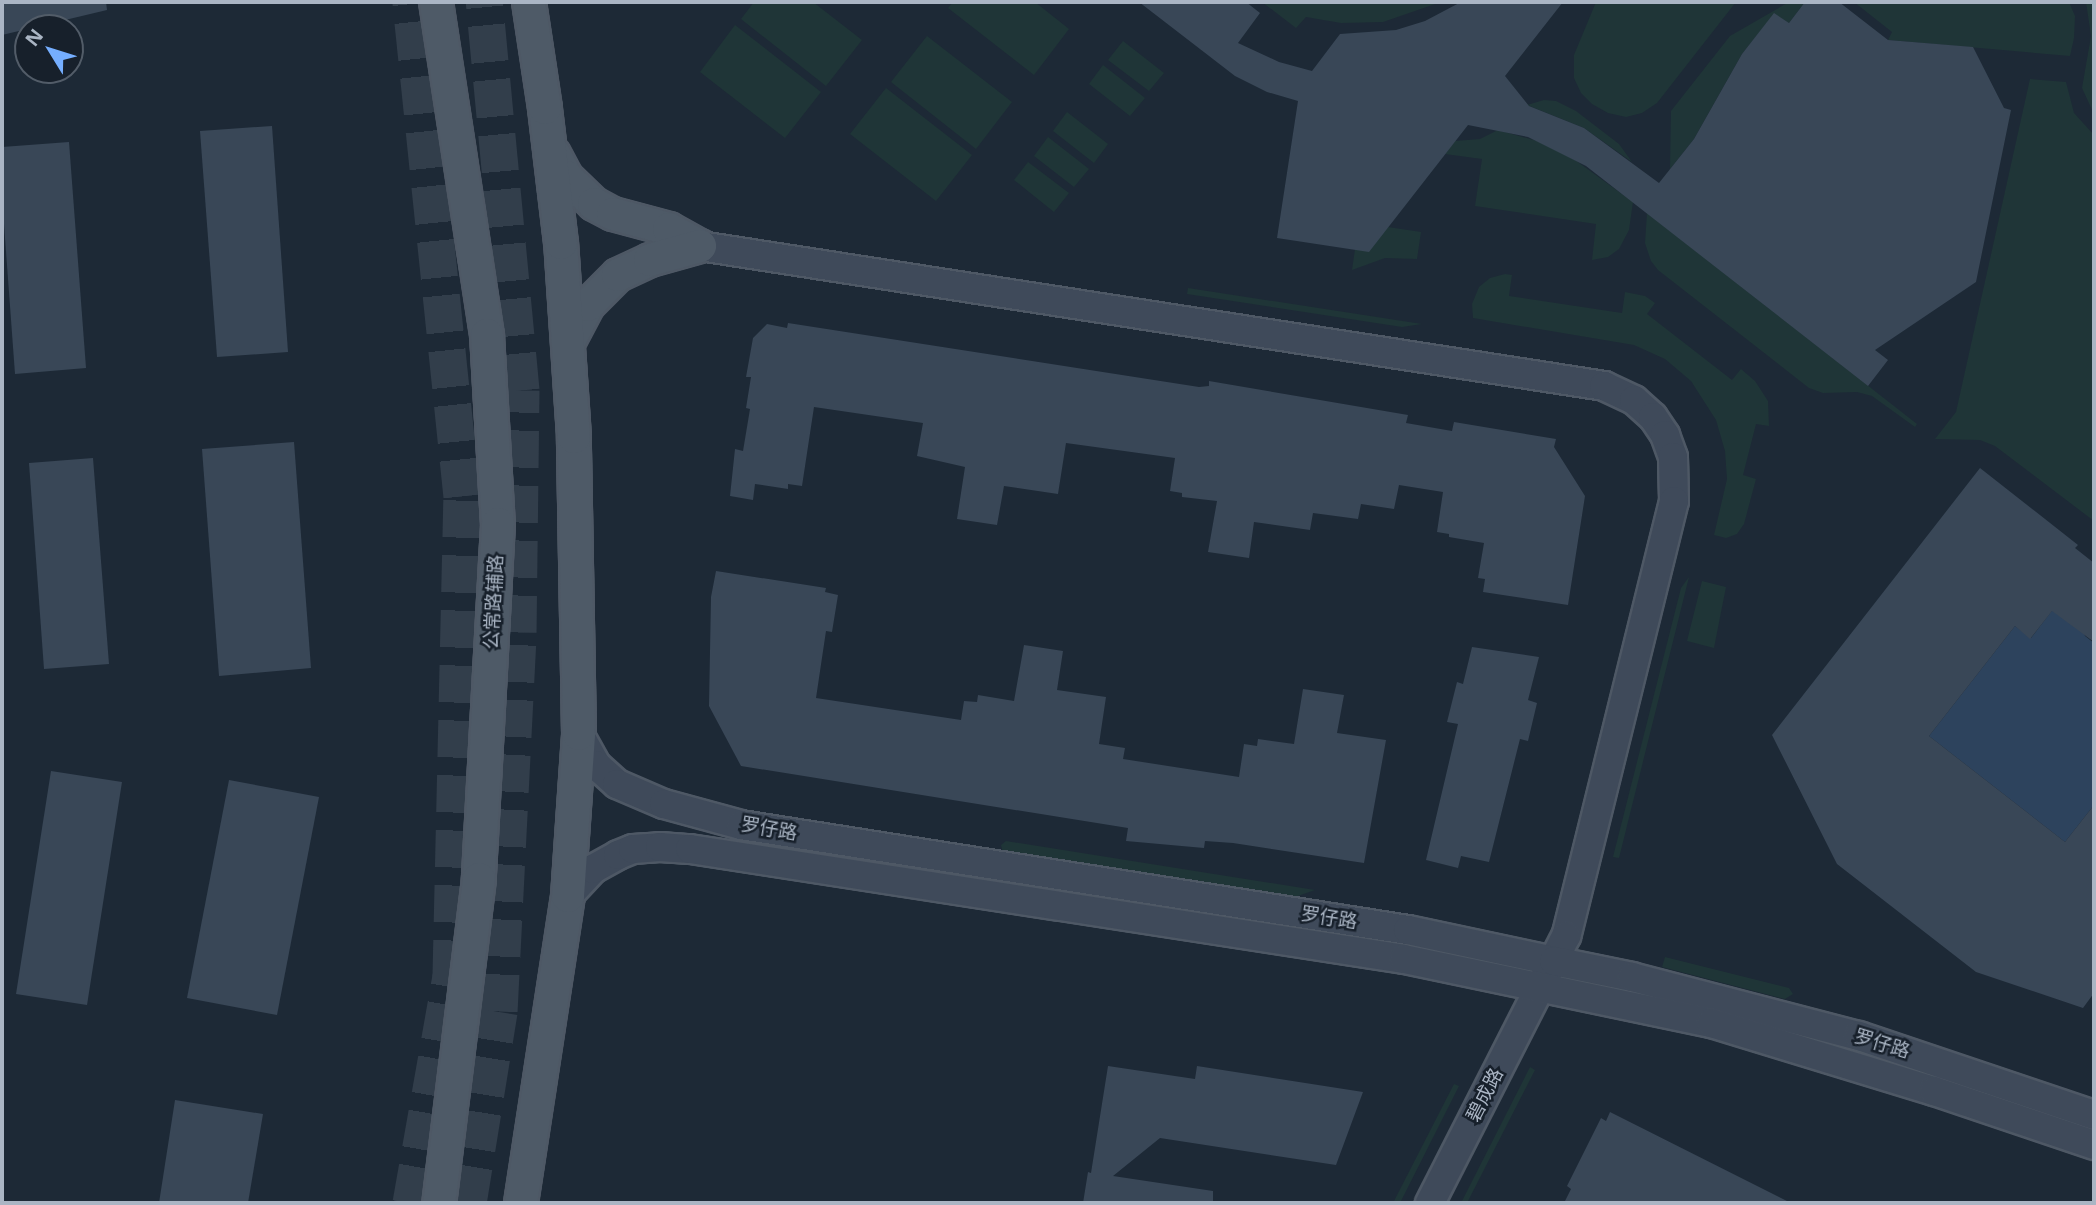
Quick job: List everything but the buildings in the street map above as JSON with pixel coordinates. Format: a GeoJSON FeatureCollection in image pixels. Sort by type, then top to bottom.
{"type":"FeatureCollection","features":[{"type":"Feature","properties":{"kind":"main road","name":"公常路辅路"},"geometry":{"type":"LineString","coordinates":[[436,2],[487,335],[498,524],[479,879],[439,1203]]}},
{"type":"Feature","properties":{"kind":"main road"},"geometry":{"type":"LineString","coordinates":[[522,1203],[568,896],[579,734],[575,449],[568,344],[550,144],[529,2]]}},
{"type":"Feature","properties":{"kind":"main road"},"geometry":{"type":"LineString","coordinates":[[550,144],[566,177],[594,204],[613,214],[669,229],[701,246]]}},
{"type":"Feature","properties":{"kind":"main road"},"geometry":{"type":"LineString","coordinates":[[568,344],[588,305],[612,279],[641,263],[701,246]]}},
{"type":"Feature","properties":{"kind":"main road","name":"碧成路"},"geometry":{"type":"LineString","coordinates":[[701,246],[1594,384],[1625,395],[1643,407],[1659,425],[1670,446],[1675,468],[1674,501],[1566,936],[1430,1203]]}},
{"type":"Feature","properties":{"kind":"main road","name":"罗仔路"},"geometry":{"type":"LineString","coordinates":[[579,734],[596,765],[625,789],[664,804],[741,825],[1408,930],[1632,977],[1859,1036],[2094,1115]]}},
{"type":"Feature","properties":{"kind":"main road","name":"罗仔路"},"geometry":{"type":"LineString","coordinates":[[568,896],[593,869],[633,849],[690,849],[1404,959],[1650,1009],[1774,1041],[1957,1098],[2094,1145]]}},
{"type":"Feature","properties":{"kind":"green space"},"geometry":{"type":"Polygon","coordinates":[[[754,2],[813,2],[862,40],[826,86],[741,19],[754,2]]]}},
{"type":"Feature","properties":{"kind":"green space"},"geometry":{"type":"Polygon","coordinates":[[[953,2],[1035,2],[1069,29],[1034,75],[948,8],[953,2]]]}},
{"type":"Feature","properties":{"kind":"green space"},"geometry":{"type":"Polygon","coordinates":[[[1262,2],[1441,2],[1383,22],[1341,23],[1306,17],[1296,28],[1262,2]]]}},
{"type":"Feature","properties":{"kind":"green space"},"geometry":{"type":"Polygon","coordinates":[[[1596,2],[1736,2],[1657,103],[1642,113],[1626,117],[1608,113],[1592,104],[1581,93],[1574,78],[1574,55],[1596,2]]]}},
{"type":"Feature","properties":{"kind":"green space"},"geometry":{"type":"Polygon","coordinates":[[[1789,2],[1805,2],[1789,23],[1774,14],[1742,54],[1694,139],[1670,169],[1671,111],[1730,36],[1789,2]]]}},
{"type":"Feature","properties":{"kind":"green space"},"geometry":{"type":"Polygon","coordinates":[[[1854,2],[2069,2],[2075,16],[2074,38],[2070,56],[1888,40],[1892,32],[1854,2]]]}},
{"type":"Feature","properties":{"kind":"green space"},"geometry":{"type":"Polygon","coordinates":[[[2086,2],[2094,2],[2094,114],[2082,88],[2091,36],[2086,2]]]}},
{"type":"Feature","properties":{"kind":"green space"},"geometry":{"type":"Polygon","coordinates":[[[735,25],[821,92],[785,138],[700,72],[735,25]]]}},
{"type":"Feature","properties":{"kind":"green space"},"geometry":{"type":"Polygon","coordinates":[[[927,36],[1012,102],[976,149],[891,82],[927,36]]]}},
{"type":"Feature","properties":{"kind":"green space"},"geometry":{"type":"Polygon","coordinates":[[[1123,41],[1164,73],[1149,91],[1108,60],[1123,41]]]}},
{"type":"Feature","properties":{"kind":"green space"},"geometry":{"type":"Polygon","coordinates":[[[1103,65],[1145,98],[1130,116],[1089,84],[1103,65]]]}},
{"type":"Feature","properties":{"kind":"green space"},"geometry":{"type":"Polygon","coordinates":[[[2030,79],[2066,82],[2074,113],[2094,135],[2094,521],[1995,446],[1980,440],[1935,439],[1956,412],[2030,79]]]}},
{"type":"Feature","properties":{"kind":"green space"},"geometry":{"type":"Polygon","coordinates":[[[886,88],[972,155],[936,201],[850,134],[886,88]]]}},
{"type":"Feature","properties":{"kind":"green space"},"geometry":{"type":"Polygon","coordinates":[[[1544,100],[1556,101],[1576,111],[1619,144],[1632,162],[1584,128],[1527,105],[1544,100]]]}},
{"type":"Feature","properties":{"kind":"green space"},"geometry":{"type":"Polygon","coordinates":[[[1067,112],[1108,144],[1094,163],[1053,131],[1067,112]]]}},
{"type":"Feature","properties":{"kind":"green space"},"geometry":{"type":"Polygon","coordinates":[[[1498,130],[1544,143],[1575,160],[1633,202],[1629,230],[1619,249],[1608,257],[1592,260],[1596,224],[1475,206],[1482,159],[1445,154],[1455,141],[1480,139],[1498,130]]]}},
{"type":"Feature","properties":{"kind":"green space"},"geometry":{"type":"Polygon","coordinates":[[[1048,137],[1089,169],[1074,187],[1034,156],[1048,137]]]}},
{"type":"Feature","properties":{"kind":"green space"},"geometry":{"type":"Polygon","coordinates":[[[1028,162],[1069,193],[1054,212],[1014,180],[1028,162]]]}},
{"type":"Feature","properties":{"kind":"green space"},"geometry":{"type":"Polygon","coordinates":[[[1647,213],[1917,424],[1915,427],[1872,396],[1857,392],[1823,393],[1809,388],[1658,270],[1651,261],[1645,243],[1647,213]]]}},
{"type":"Feature","properties":{"kind":"green space"},"geometry":{"type":"Polygon","coordinates":[[[1388,227],[1421,232],[1417,259],[1385,258],[1352,270],[1355,249],[1388,227]]]}},
{"type":"Feature","properties":{"kind":"green space"},"geometry":{"type":"Polygon","coordinates":[[[1512,275],[1509,296],[1622,313],[1625,292],[1645,296],[1655,303],[1647,314],[1732,380],[1741,369],[1755,381],[1768,401],[1769,426],[1756,424],[1743,475],[1756,479],[1744,524],[1737,534],[1726,538],[1714,535],[1727,479],[1725,451],[1716,420],[1691,381],[1665,359],[1634,345],[1473,318],[1472,304],[1479,287],[1490,278],[1512,275]]]}},
{"type":"Feature","properties":{"kind":"green space"},"geometry":{"type":"Polygon","coordinates":[[[1188,288],[1422,324],[1402,327],[1187,294],[1188,288]]]}},
{"type":"Feature","properties":{"kind":"green space"},"geometry":{"type":"Polygon","coordinates":[[[1689,577],[1619,858],[1613,857],[1681,588],[1689,577]]]}},
{"type":"Feature","properties":{"kind":"green space"},"geometry":{"type":"Polygon","coordinates":[[[1702,581],[1726,587],[1714,648],[1687,641],[1702,581]]]}},
{"type":"Feature","properties":{"kind":"green space"},"geometry":{"type":"Polygon","coordinates":[[[1006,841],[1315,890],[1292,898],[1003,853],[1001,845],[1006,841]]]}},
{"type":"Feature","properties":{"kind":"green space"},"geometry":{"type":"Polygon","coordinates":[[[1665,957],[1789,988],[1793,994],[1785,999],[1662,967],[1665,957]]]}},
{"type":"Feature","properties":{"kind":"green space"},"geometry":{"type":"Polygon","coordinates":[[[1530,1067],[1535,1070],[1467,1203],[1461,1203],[1530,1067]]]}},
{"type":"Feature","properties":{"kind":"green space"},"geometry":{"type":"Polygon","coordinates":[[[1454,1084],[1459,1086],[1400,1203],[1393,1203],[1454,1084]]]}},
{"type":"Feature","properties":{"kind":"water"},"geometry":{"type":"Polygon","coordinates":[[[2070,587],[2085,636],[2094,643],[2094,805],[2065,842],[1929,736],[2015,626],[2031,638],[2070,587]]]}},
{"type":"Feature","properties":{"kind":"tunnel"},"geometry":{"type":"LineString","coordinates":[[411,2],[462,496],[451,977],[411,1203]]}},
{"type":"Feature","properties":{"kind":"tunnel"},"geometry":{"type":"LineString","coordinates":[[468,1203],[499,1011],[518,632],[521,390],[484,2]]}}]}
